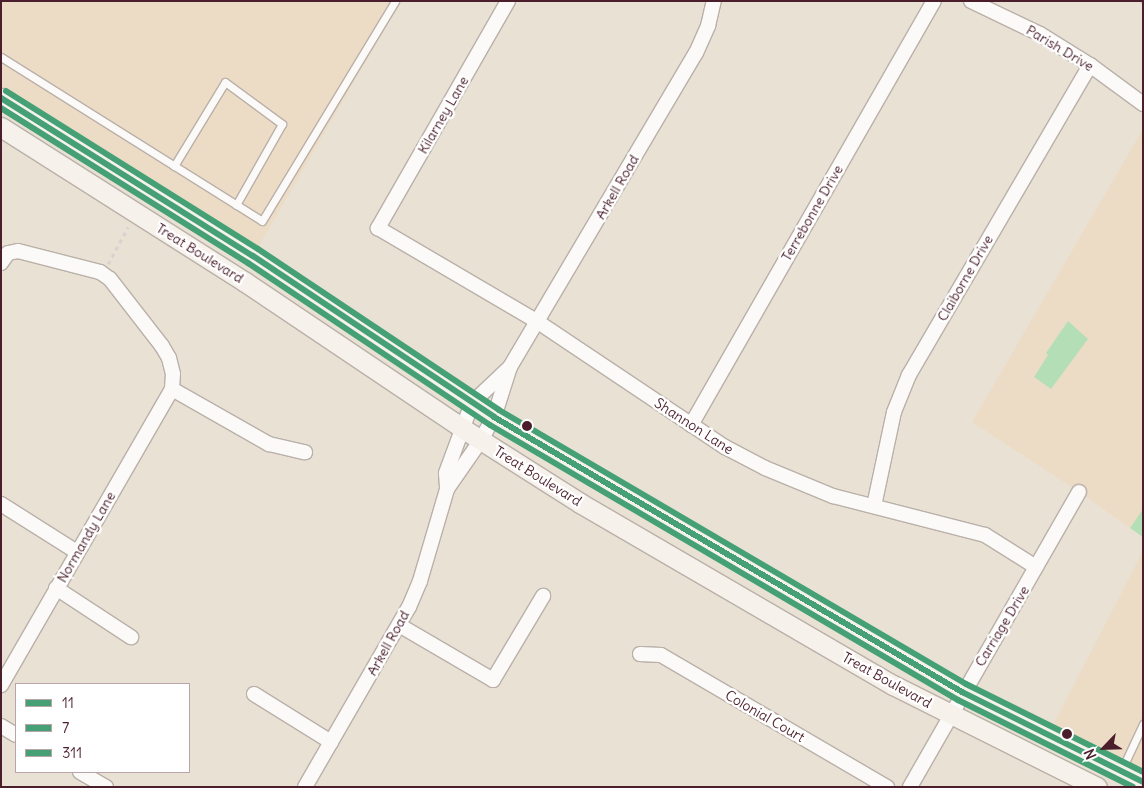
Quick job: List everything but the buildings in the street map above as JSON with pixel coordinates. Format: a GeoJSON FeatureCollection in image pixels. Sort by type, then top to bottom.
{"type":"FeatureCollection","features":[{"type":"Feature","properties":{"kind":"main road","name":"Treat Boulevard"},"geometry":{"type":"LineString","coordinates":[[1,98],[253,256],[494,417],[962,692],[1143,782]]}},
{"type":"Feature","properties":{"kind":"main road","name":"Treat Boulevard"},"geometry":{"type":"LineString","coordinates":[[1,127],[245,282],[462,428],[676,560],[950,715],[1097,787]]}},
{"type":"Feature","properties":{"kind":"street","name":"Kilarney Lane"},"geometry":{"type":"LineString","coordinates":[[378,228],[508,1]]}},
{"type":"Feature","properties":{"kind":"street","name":"Arkell Road"},"geometry":{"type":"LineString","coordinates":[[305,787],[399,625],[420,581],[447,489],[481,440],[494,417],[510,367],[696,53],[708,26],[714,1]]}},
{"type":"Feature","properties":{"kind":"street","name":"Terrebonne Drive"},"geometry":{"type":"LineString","coordinates":[[691,425],[934,1]]}},
{"type":"Feature","properties":{"kind":"street","name":"Parish Drive"},"geometry":{"type":"LineString","coordinates":[[971,1],[1040,34],[1090,65],[1143,104]]}},
{"type":"Feature","properties":{"kind":"street","name":"Claiborne Drive"},"geometry":{"type":"LineString","coordinates":[[874,506],[894,412],[909,375],[1090,65]]}},
{"type":"Feature","properties":{"kind":"street","name":"Shannon Lane"},"geometry":{"type":"LineString","coordinates":[[378,228],[538,322],[725,448],[773,471],[833,496],[985,535],[1036,567]]}},
{"type":"Feature","properties":{"kind":"street"},"geometry":{"type":"LineString","coordinates":[[5,258],[18,251],[89,268],[103,274],[110,279],[169,358],[173,374],[172,389],[269,444],[305,452]]}},
{"type":"Feature","properties":{"kind":"street","name":"Arkell Road"},"geometry":{"type":"LineString","coordinates":[[447,489],[446,474],[472,403],[510,367]]}},
{"type":"Feature","properties":{"kind":"street","name":"Normandy Lane"},"geometry":{"type":"LineString","coordinates":[[2,681],[172,389]]}},
{"type":"Feature","properties":{"kind":"street","name":"Carriage Drive"},"geometry":{"type":"LineString","coordinates":[[910,787],[962,692],[1079,492]]}},
{"type":"Feature","properties":{"kind":"street"},"geometry":{"type":"LineString","coordinates":[[1,504],[77,552]]}},
{"type":"Feature","properties":{"kind":"street"},"geometry":{"type":"LineString","coordinates":[[56,588],[131,637]]}},
{"type":"Feature","properties":{"kind":"street"},"geometry":{"type":"LineString","coordinates":[[399,625],[493,680],[543,596]]}},
{"type":"Feature","properties":{"kind":"street","name":"Colonial Court"},"geometry":{"type":"LineString","coordinates":[[640,654],[661,655],[886,787]]}},
{"type":"Feature","properties":{"kind":"street"},"geometry":{"type":"LineString","coordinates":[[254,694],[331,742]]}},
{"type":"Feature","properties":{"kind":"street"},"geometry":{"type":"LineString","coordinates":[[1,726],[15,734]]}},
{"type":"Feature","properties":{"kind":"street"},"geometry":{"type":"LineString","coordinates":[[82,773],[106,787]]}},
{"type":"Feature","properties":{"kind":"lane"},"geometry":{"type":"LineString","coordinates":[[1,57],[262,222],[395,1]]}},
{"type":"Feature","properties":{"kind":"lane"},"geometry":{"type":"LineString","coordinates":[[174,166],[225,82],[282,124],[236,205]]}},
{"type":"Feature","properties":{"kind":"lane"},"geometry":{"type":"LineString","coordinates":[[1120,772],[1143,724]]}},
{"type":"Feature","properties":{"kind":"path"},"geometry":{"type":"LineString","coordinates":[[103,274],[136,212]]}},
{"type":"Feature","properties":{"kind":"shaded area"},"geometry":{"type":"Polygon","coordinates":[[[1,1],[401,1],[253,256],[1,98],[1,1]]]}},
{"type":"Feature","properties":{"kind":"shaded area"},"geometry":{"type":"Polygon","coordinates":[[[1143,129],[1143,537],[1079,492],[972,422],[1143,129]]]}},
{"type":"Feature","properties":{"kind":"shaded area"},"geometry":{"type":"Polygon","coordinates":[[[1143,551],[1143,782],[1048,735],[1143,551]]]}},
{"type":"Feature","properties":{"kind":"green space"},"geometry":{"type":"Polygon","coordinates":[[[1068,321],[1088,339],[1051,389],[1034,377],[1048,355],[1046,353],[1068,321]]]}},
{"type":"Feature","properties":{"kind":"green space"},"geometry":{"type":"Polygon","coordinates":[[[1143,509],[1143,537],[1130,528],[1143,509]]]}},
{"type":"Feature","properties":{"kind":"transit line","name":"311"},"geometry":{"type":"LineString","coordinates":[[6,91],[258,249],[499,410],[966,684],[1143,772]]}},
{"type":"Feature","properties":{"kind":"transit line","name":"11"},"geometry":{"type":"LineString","coordinates":[[1,98],[253,256],[494,417],[962,692],[1143,782]]}},
{"type":"Feature","properties":{"kind":"transit line","name":"7"},"geometry":{"type":"LineString","coordinates":[[1,108],[248,263],[490,425],[958,700],[1133,787]]}}]}
